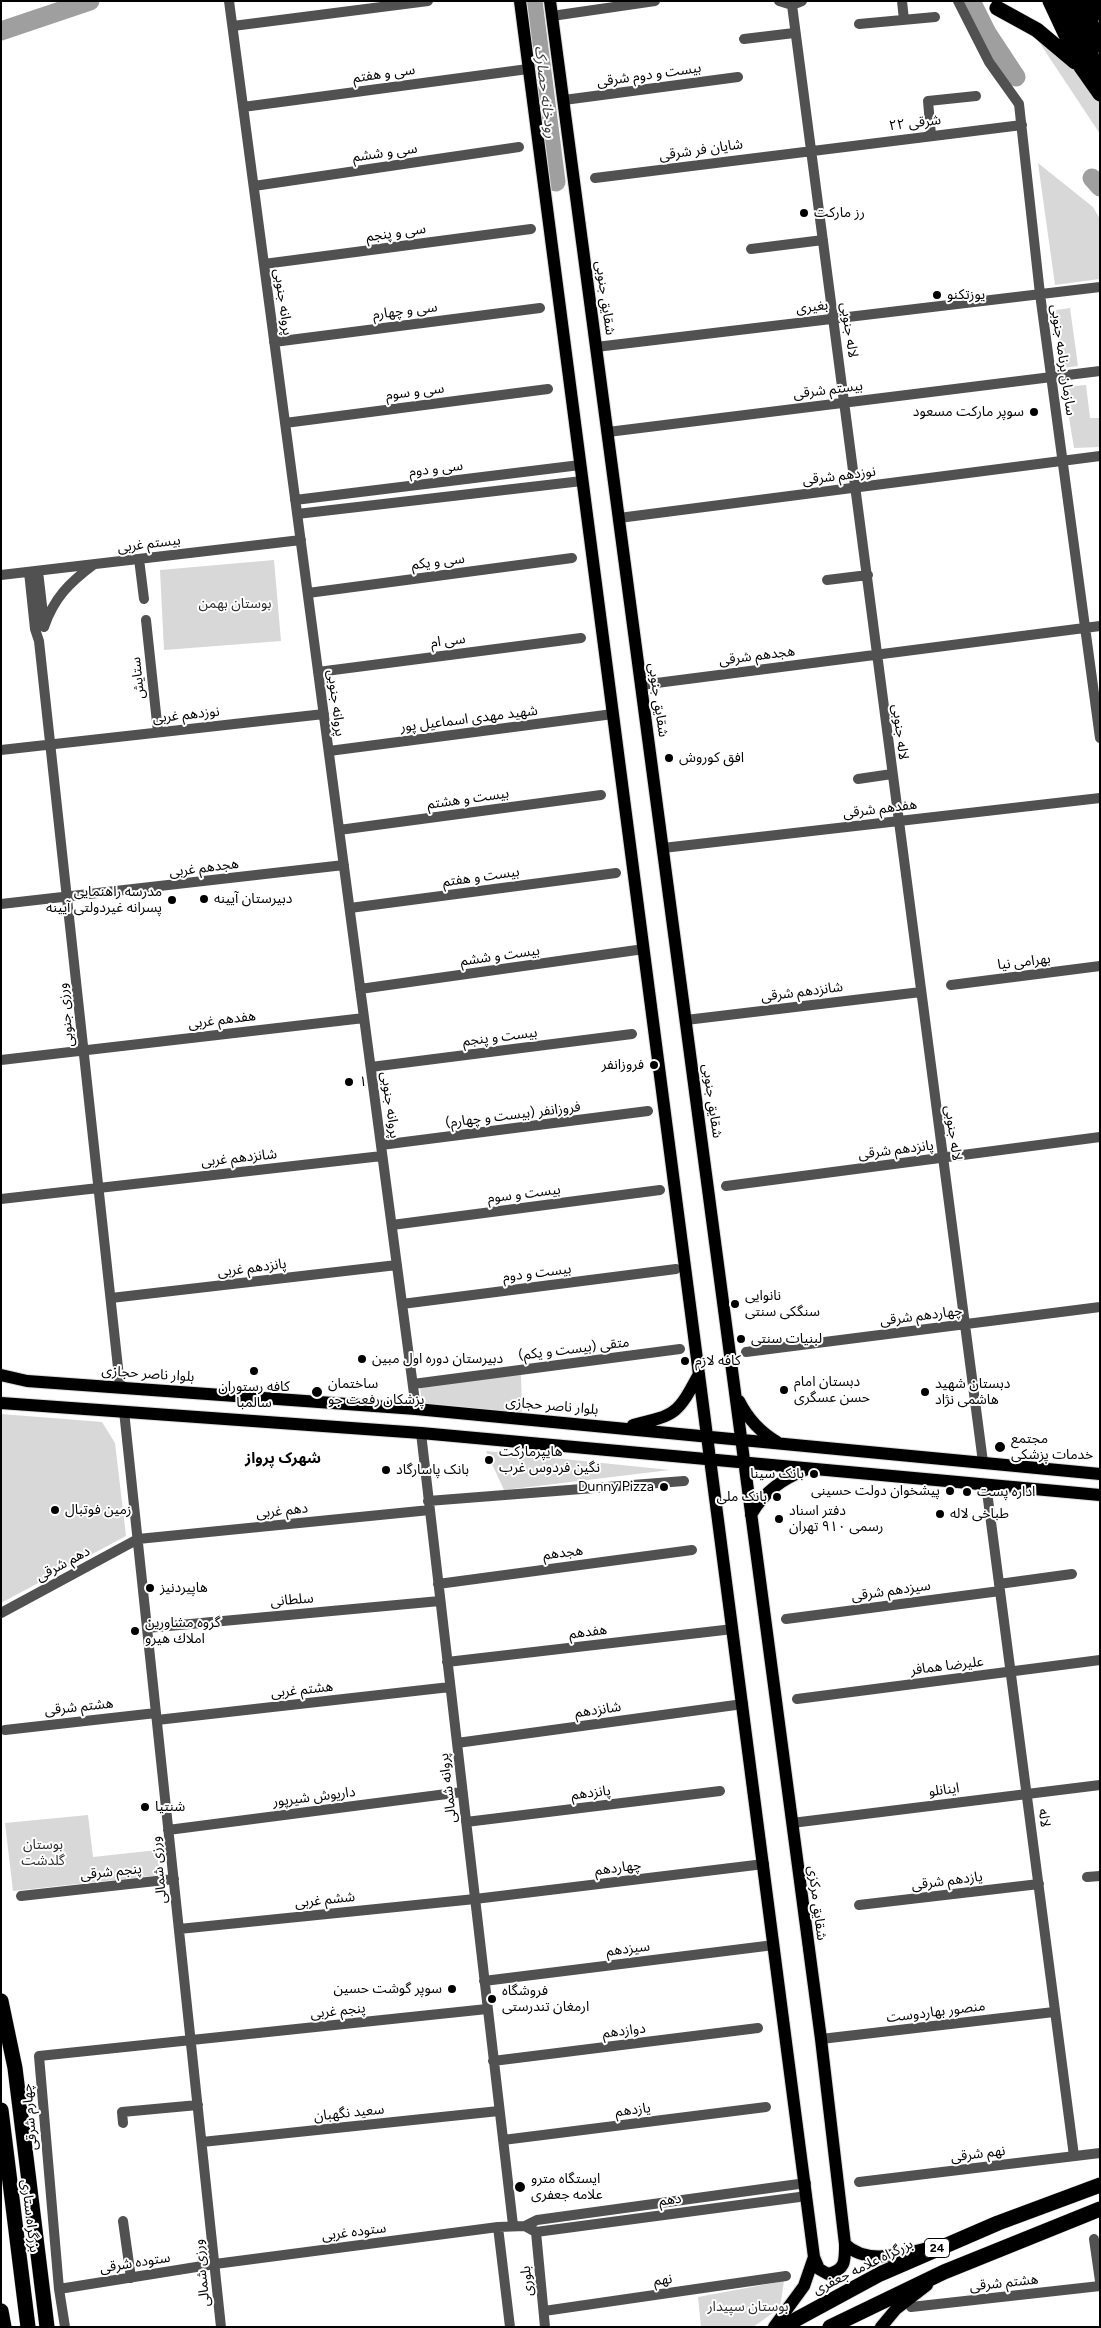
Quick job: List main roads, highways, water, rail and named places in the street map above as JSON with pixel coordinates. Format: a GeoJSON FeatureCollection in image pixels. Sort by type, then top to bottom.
{"type":"FeatureCollection","features":[{"type":"Feature","properties":{"kind":"highway"},"geometry":{"type":"LineString","coordinates":[[1050,1],[1081,67],[1100,94]]}},
{"type":"Feature","properties":{"kind":"highway"},"geometry":{"type":"LineString","coordinates":[[1066,1],[1100,74]]}},
{"type":"Feature","properties":{"kind":"highway"},"geometry":{"type":"LineString","coordinates":[[1082,1],[1100,45]]}},
{"type":"Feature","properties":{"kind":"highway"},"geometry":{"type":"LineString","coordinates":[[1095,1],[1100,12]]}},
{"type":"Feature","properties":{"kind":"highway"},"geometry":{"type":"LineString","coordinates":[[997,8],[1037,30],[1081,67]]}},
{"type":"Feature","properties":{"kind":"highway"},"geometry":{"type":"LineString","coordinates":[[1,2001],[15,2068],[47,2327]]}},
{"type":"Feature","properties":{"kind":"highway","name":"بزرگراه ستاری"},"geometry":{"type":"LineString","coordinates":[[1,2110],[28,2327]]}},
{"type":"Feature","properties":{"kind":"highway","name":"بزرگراه علامه جعفری"},"geometry":{"type":"LineString","coordinates":[[782,2327],[880,2274],[944,2245],[1100,2185]]}},
{"type":"Feature","properties":{"kind":"highway","name":"24"},"geometry":{"type":"LineString","coordinates":[[830,2327],[944,2272],[1100,2209]]}},
{"type":"Feature","properties":{"kind":"highway"},"geometry":{"type":"LineString","coordinates":[[1,2311],[4,2327]]}},
{"type":"Feature","properties":{"kind":"main road"},"geometry":{"type":"LineString","coordinates":[[520,1],[574,466],[613,714],[814,2257],[804,2286],[774,2327]]}},
{"type":"Feature","properties":{"kind":"main road","name":"شقایق جنوبی"},"geometry":{"type":"LineString","coordinates":[[550,1],[744,1462]]}},
{"type":"Feature","properties":{"kind":"main road"},"geometry":{"type":"LineString","coordinates":[[624,1428],[667,1417],[680,1406],[699,1374]]}},
{"type":"Feature","properties":{"kind":"main road","name":"بلوار ناصر حجازی"},"geometry":{"type":"LineString","coordinates":[[1,1375],[27,1381],[120,1386],[416,1409],[1100,1474]]}},
{"type":"Feature","properties":{"kind":"main road"},"geometry":{"type":"LineString","coordinates":[[1,1380],[27,1381]]}},
{"type":"Feature","properties":{"kind":"main road"},"geometry":{"type":"LineString","coordinates":[[735,1392],[752,1422],[767,1436],[782,1444]]}},
{"type":"Feature","properties":{"kind":"main road"},"geometry":{"type":"LineString","coordinates":[[4,1402],[421,1433],[1100,1495]]}},
{"type":"Feature","properties":{"kind":"main road","name":"شقایق مرکزی"},"geometry":{"type":"LineString","coordinates":[[744,1462],[821,2039],[845,2244],[843,2266],[837,2272],[828,2274],[819,2269],[814,2257]]}},
{"type":"Feature","properties":{"kind":"main road"},"geometry":{"type":"LineString","coordinates":[[751,1515],[757,1504],[771,1488],[810,1468]]}},
{"type":"Feature","properties":{"kind":"main road"},"geometry":{"type":"LineString","coordinates":[[845,2244],[860,2254],[871,2256],[889,2256],[944,2245]]}},
{"type":"Feature","properties":{"kind":"main road"},"geometry":{"type":"LineString","coordinates":[[881,2327],[896,2309],[944,2272]]}},
{"type":"Feature","properties":{"kind":"waterway"},"geometry":{"type":"LineString","coordinates":[[1,31],[90,1]]}},
{"type":"Feature","properties":{"kind":"waterway","name":"رودخانه حصارک"},"geometry":{"type":"LineString","coordinates":[[533,1],[556,182]]}},
{"type":"Feature","properties":{"kind":"waterway"},"geometry":{"type":"LineString","coordinates":[[971,1],[987,33],[1016,77]]}},
{"type":"Feature","properties":{"kind":"waterway"},"geometry":{"type":"LineString","coordinates":[[1092,178],[1100,187]]}},
{"type":"Feature","properties":{"kind":"place","name":"رز مارکت"},"geometry":{"type":"Point","coordinates":[804,213]}},
{"type":"Feature","properties":{"kind":"place","name":"یوزتکنو"},"geometry":{"type":"Point","coordinates":[937,295]}},
{"type":"Feature","properties":{"kind":"place","name":"سوپر مارکت مسعود"},"geometry":{"type":"Point","coordinates":[1034,412]}},
{"type":"Feature","properties":{"kind":"place","name":"افق کوروش"},"geometry":{"type":"Point","coordinates":[669,758]}},
{"type":"Feature","properties":{"kind":"place","name":"دبیرستان آیینه"},"geometry":{"type":"Point","coordinates":[204,899]}},
{"type":"Feature","properties":{"kind":"place","name":"مدرسه راهنمایی پسرانه غیردولتی آیینه"},"geometry":{"type":"Point","coordinates":[172,900]}},
{"type":"Feature","properties":{"kind":"place","name":"فروزانفر"},"geometry":{"type":"Point","coordinates":[654,1065]}},
{"type":"Feature","properties":{"kind":"place","name":"۱"},"geometry":{"type":"Point","coordinates":[349,1082]}},
{"type":"Feature","properties":{"kind":"place","name":"نانوایی سنگکی سنتی"},"geometry":{"type":"Point","coordinates":[735,1304]}},
{"type":"Feature","properties":{"kind":"place","name":"لبنیات سنتی"},"geometry":{"type":"Point","coordinates":[741,1339]}},
{"type":"Feature","properties":{"kind":"place","name":"دبیرستان دوره اول مبین"},"geometry":{"type":"Point","coordinates":[362,1359]}},
{"type":"Feature","properties":{"kind":"place","name":"کافه لازم"},"geometry":{"type":"Point","coordinates":[685,1361]}},
{"type":"Feature","properties":{"kind":"place","name":"کافه رستوران سالمبا"},"geometry":{"type":"Point","coordinates":[254,1371]}},
{"type":"Feature","properties":{"kind":"place","name":"دبستان امام حسن عسگری"},"geometry":{"type":"Point","coordinates":[784,1390]}},
{"type":"Feature","properties":{"kind":"place","name":"ساختمان پزشكان رفعت جو"},"geometry":{"type":"Point","coordinates":[317,1392]}},
{"type":"Feature","properties":{"kind":"place","name":"دبستان شهید هاشمی نژاد"},"geometry":{"type":"Point","coordinates":[925,1392]}},
{"type":"Feature","properties":{"kind":"place","name":"مجتمع خدمات پزشکی"},"geometry":{"type":"Point","coordinates":[1000,1447]}},
{"type":"Feature","properties":{"kind":"place","name":"هایپرمارکت نگین فردوس غرب"},"geometry":{"type":"Point","coordinates":[489,1460]}},
{"type":"Feature","properties":{"kind":"place","name":"بانک پاسارگاد"},"geometry":{"type":"Point","coordinates":[386,1470]}},
{"type":"Feature","properties":{"kind":"place","name":"بانک سینا"},"geometry":{"type":"Point","coordinates":[814,1474]}},
{"type":"Feature","properties":{"kind":"place","name":"Dunny Pizza"},"geometry":{"type":"Point","coordinates":[664,1487]}},
{"type":"Feature","properties":{"kind":"place","name":"پیشخوان دولت حسینی"},"geometry":{"type":"Point","coordinates":[950,1491]}},
{"type":"Feature","properties":{"kind":"place","name":"اداره پست"},"geometry":{"type":"Point","coordinates":[967,1492]}},
{"type":"Feature","properties":{"kind":"place","name":"بانک ملی"},"geometry":{"type":"Point","coordinates":[777,1497]}},
{"type":"Feature","properties":{"kind":"place","name":"زمین فوتبال"},"geometry":{"type":"Point","coordinates":[55,1510]}},
{"type":"Feature","properties":{"kind":"place","name":"طباخی لاله"},"geometry":{"type":"Point","coordinates":[940,1514]}},
{"type":"Feature","properties":{"kind":"place","name":"دفتر اسناد رسمی ۹۱۰ تهران"},"geometry":{"type":"Point","coordinates":[779,1519]}},
{"type":"Feature","properties":{"kind":"place","name":"هاپیردنیز"},"geometry":{"type":"Point","coordinates":[150,1588]}},
{"type":"Feature","properties":{"kind":"place","name":"گروه مشاورين املاك هيرو"},"geometry":{"type":"Point","coordinates":[135,1631]}},
{"type":"Feature","properties":{"kind":"place","name":"شنتیا"},"geometry":{"type":"Point","coordinates":[145,1807]}},
{"type":"Feature","properties":{"kind":"place","name":"سوپر گوشت حسین"},"geometry":{"type":"Point","coordinates":[452,1989]}},
{"type":"Feature","properties":{"kind":"place","name":"فروشگاه ارمغان تندرستی"},"geometry":{"type":"Point","coordinates":[492,1999]}},
{"type":"Feature","properties":{"kind":"place","name":"ایستگاه مترو علامه جعفری"},"geometry":{"type":"Point","coordinates":[520,2187]}},
{"type":"Feature","properties":{"kind":"district","name":"شهرک پرواز"},"geometry":{"type":"Point","coordinates":[283,1459]}},
{"type":"Feature","properties":{"kind":"park label","name":"بوستان بهمن"},"geometry":{"type":"Point","coordinates":[235,604]}},
{"type":"Feature","properties":{"kind":"park label","name":"بوستان گلدشت"},"geometry":{"type":"Point","coordinates":[43,1854]}},
{"type":"Feature","properties":{"kind":"park label","name":"بوستان سپیدار"},"geometry":{"type":"Point","coordinates":[748,2307]}}]}
